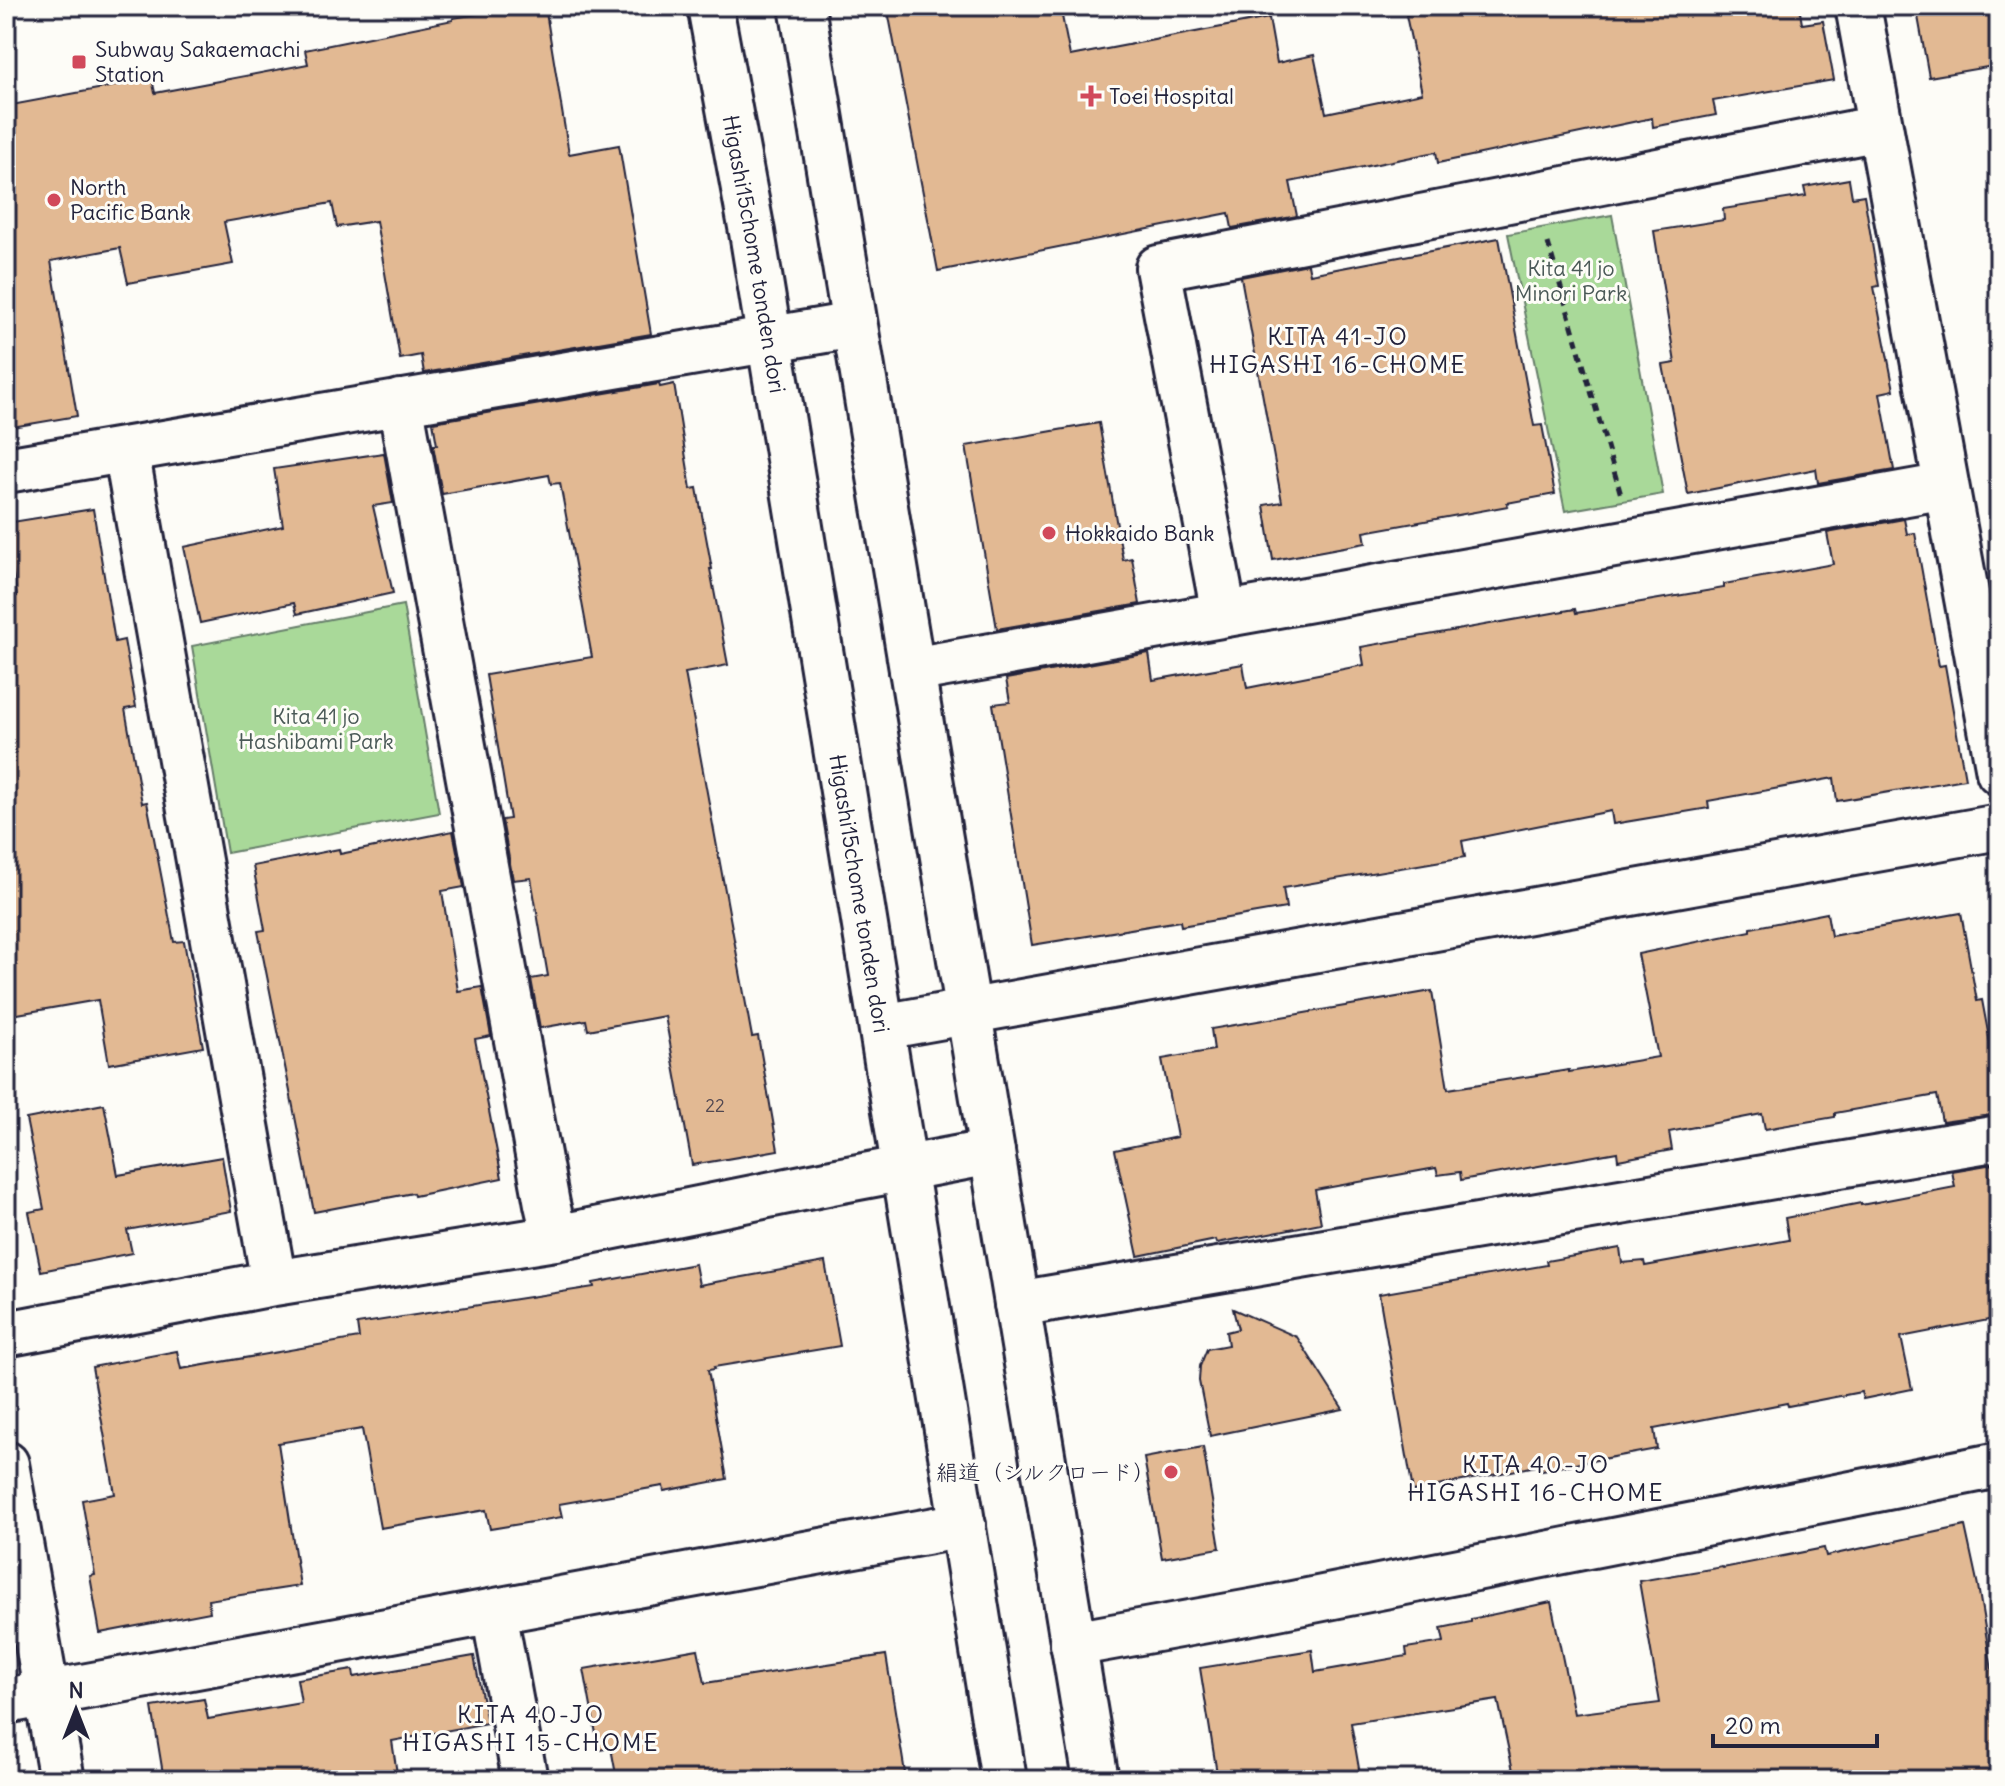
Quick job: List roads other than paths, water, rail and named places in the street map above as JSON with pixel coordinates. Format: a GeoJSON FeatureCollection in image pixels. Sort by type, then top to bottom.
{"type":"FeatureCollection","features":[{"type":"Feature","properties":{"kind":"street","name":"Higashi15chome tonden dori"},"geometry":{"type":"LineString","coordinates":[[710,6],[770,340],[1004,1780]]}},
{"type":"Feature","properties":{"kind":"street"},"geometry":{"type":"LineString","coordinates":[[802,6],[1096,1780]]}},
{"type":"Feature","properties":{"kind":"street"},"geometry":{"type":"LineString","coordinates":[[1858,6],[1999,772]]}},
{"type":"Feature","properties":{"kind":"street"},"geometry":{"type":"LineString","coordinates":[[1224,614],[1158,268],[1880,128]]}},
{"type":"Feature","properties":{"kind":"street"},"geometry":{"type":"LineString","coordinates":[[6,470],[854,325]]}},
{"type":"Feature","properties":{"kind":"street"},"geometry":{"type":"LineString","coordinates":[[400,402],[555,1238]]}},
{"type":"Feature","properties":{"kind":"street"},"geometry":{"type":"LineString","coordinates":[[126,450],[274,1283]]}},
{"type":"Feature","properties":{"kind":"street"},"geometry":{"type":"LineString","coordinates":[[912,670],[1946,486]]}},
{"type":"Feature","properties":{"kind":"street"},"geometry":{"type":"LineString","coordinates":[[882,1027],[1999,827]]}},
{"type":"Feature","properties":{"kind":"street"},"geometry":{"type":"LineString","coordinates":[[1017,1304],[1999,1138]]}},
{"type":"Feature","properties":{"kind":"street"},"geometry":{"type":"LineString","coordinates":[[6,1334],[274,1283],[555,1238],[992,1152]]}},
{"type":"Feature","properties":{"kind":"street"},"geometry":{"type":"LineString","coordinates":[[6,1464],[26,1697],[62,1780]]}},
{"type":"Feature","properties":{"kind":"street"},"geometry":{"type":"LineString","coordinates":[[1073,1644],[1262,1610],[1999,1465]]}},
{"type":"Feature","properties":{"kind":"street"},"geometry":{"type":"LineString","coordinates":[[26,1697],[963,1525]]}},
{"type":"Feature","properties":{"kind":"street"},"geometry":{"type":"LineString","coordinates":[[494,1612],[525,1780]]}},
{"type":"Feature","properties":{"kind":"place","name":"Subway Sakaemachi Station"},"geometry":{"type":"Point","coordinates":[79,62]}},
{"type":"Feature","properties":{"kind":"place","name":"Toei Hospital"},"geometry":{"type":"Point","coordinates":[1091,96]}},
{"type":"Feature","properties":{"kind":"place","name":"North Pacific Bank"},"geometry":{"type":"Point","coordinates":[54,200]}},
{"type":"Feature","properties":{"kind":"place","name":"Hokkaido Bank"},"geometry":{"type":"Point","coordinates":[1049,533]}},
{"type":"Feature","properties":{"kind":"place","name":"絹道（シルクロード）"},"geometry":{"type":"Point","coordinates":[1171,1472]}},
{"type":"Feature","properties":{"kind":"district","name":"KITA 41-JO HIGASHI 16-CHOME"},"geometry":{"type":"Point","coordinates":[1338,351]}},
{"type":"Feature","properties":{"kind":"district","name":"KITA 40-JO HIGASHI 16-CHOME"},"geometry":{"type":"Point","coordinates":[1536,1479]}},
{"type":"Feature","properties":{"kind":"district","name":"KITA 40-JO HIGASHI 15-CHOME"},"geometry":{"type":"Point","coordinates":[531,1729]}},
{"type":"Feature","properties":{"kind":"park label","name":"Kita 41 jo Minori Park"},"geometry":{"type":"Point","coordinates":[1571,280]}},
{"type":"Feature","properties":{"kind":"park label","name":"Kita 41 jo Hashibami Park"},"geometry":{"type":"Point","coordinates":[316,728]}}]}
